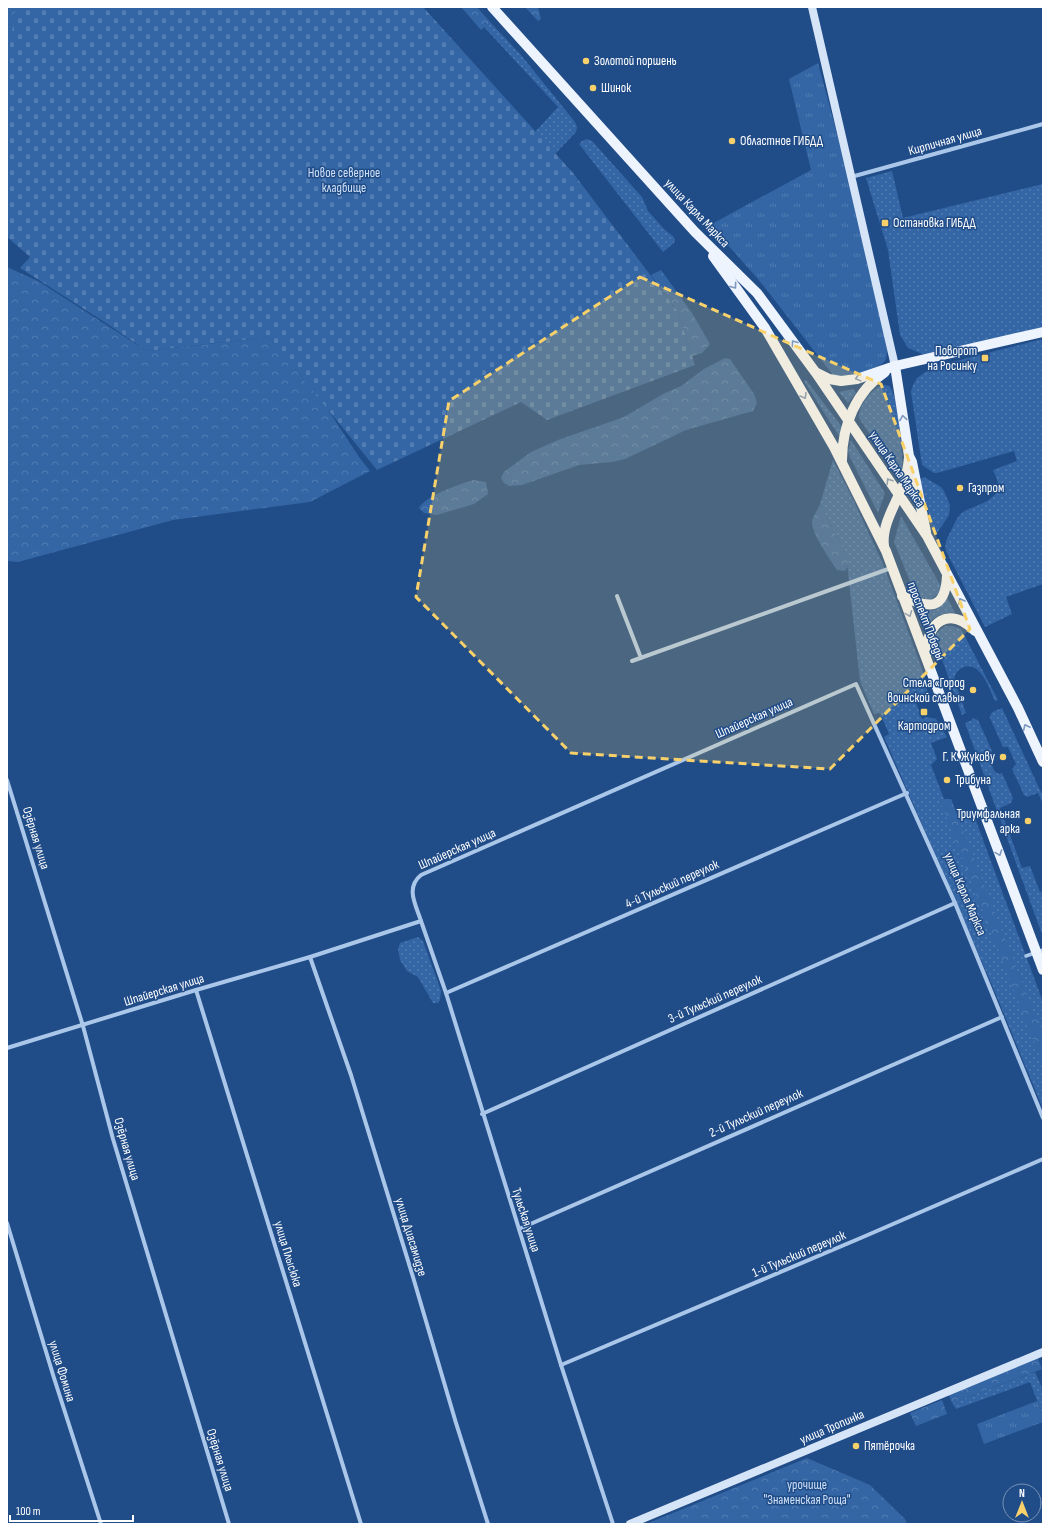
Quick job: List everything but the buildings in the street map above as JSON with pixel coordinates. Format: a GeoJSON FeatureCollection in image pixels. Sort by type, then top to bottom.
{"type":"FeatureCollection","features":[{"type":"Feature","properties":{"kind":"main road","name":"улица Карла Маркса"},"geometry":{"type":"LineString","coordinates":[[492,7],[695,232],[757,293],[850,420],[898,495],[927,536]]}},
{"type":"Feature","properties":{"kind":"main road","name":"улица Карла Маркса"},"geometry":{"type":"LineString","coordinates":[[812,7],[895,366],[909,456],[912,462],[918,487],[927,536]]}},
{"type":"Feature","properties":{"kind":"main road"},"geometry":{"type":"LineString","coordinates":[[695,232],[765,328],[842,462],[886,551]]}},
{"type":"Feature","properties":{"kind":"main road"},"geometry":{"type":"LineString","coordinates":[[816,373],[828,378],[842,381],[856,379],[895,366],[1043,332]]}},
{"type":"Feature","properties":{"kind":"main road"},"geometry":{"type":"LineString","coordinates":[[842,462],[842,448],[854,407],[868,386],[895,366]]}},
{"type":"Feature","properties":{"kind":"main road"},"geometry":{"type":"LineString","coordinates":[[886,551],[884,534],[892,508],[903,484],[909,456]]}},
{"type":"Feature","properties":{"kind":"main road"},"geometry":{"type":"LineString","coordinates":[[927,536],[1018,708],[1043,762]]}},
{"type":"Feature","properties":{"kind":"main road","name":"проспект Победы"},"geometry":{"type":"LineString","coordinates":[[886,551],[926,660],[1040,951],[1043,970]]}},
{"type":"Feature","properties":{"kind":"main road"},"geometry":{"type":"LineString","coordinates":[[902,596],[925,606],[930,606],[937,603],[943,595],[947,576]]}},
{"type":"Feature","properties":{"kind":"main road"},"geometry":{"type":"LineString","coordinates":[[926,660],[926,648],[931,630],[937,623],[944,620],[959,619],[969,625],[979,635]]}},
{"type":"Feature","properties":{"kind":"main road","name":"улица Тропинка"},"geometry":{"type":"LineString","coordinates":[[630,1524],[1043,1352]]}},
{"type":"Feature","properties":{"kind":"street","name":"Кирпичная улица"},"geometry":{"type":"LineString","coordinates":[[851,177],[1043,124]]}},
{"type":"Feature","properties":{"kind":"street"},"geometry":{"type":"LineString","coordinates":[[632,661],[892,568]]}},
{"type":"Feature","properties":{"kind":"street"},"geometry":{"type":"LineString","coordinates":[[617,596],[641,658]]}},
{"type":"Feature","properties":{"kind":"street","name":"улица Карла Маркса"},"geometry":{"type":"LineString","coordinates":[[856,684],[907,793],[955,903],[1043,1118]]}},
{"type":"Feature","properties":{"kind":"street","name":"Шпайерская улица"},"geometry":{"type":"LineString","coordinates":[[7,1048],[310,957],[421,921],[412,886],[421,875],[856,684]]}},
{"type":"Feature","properties":{"kind":"street","name":"Озёрная улица"},"geometry":{"type":"LineString","coordinates":[[7,780],[83,1026],[115,1147],[229,1524]]}},
{"type":"Feature","properties":{"kind":"street","name":"4-й Тульский переулок"},"geometry":{"type":"LineString","coordinates":[[446,993],[907,793]]}},
{"type":"Feature","properties":{"kind":"street","name":"3-й Тульский переулок"},"geometry":{"type":"LineString","coordinates":[[482,1114],[955,903]]}},
{"type":"Feature","properties":{"kind":"street","name":"Тульская улица"},"geometry":{"type":"LineString","coordinates":[[421,921],[446,993],[482,1114],[613,1524]]}},
{"type":"Feature","properties":{"kind":"street"},"geometry":{"type":"LineString","coordinates":[[1026,956],[1040,951]]}},
{"type":"Feature","properties":{"kind":"street","name":"улица Диасамидзе"},"geometry":{"type":"LineString","coordinates":[[310,957],[353,1082],[488,1524]]}},
{"type":"Feature","properties":{"kind":"street","name":"улица Плысюка"},"geometry":{"type":"LineString","coordinates":[[196,990],[361,1524]]}},
{"type":"Feature","properties":{"kind":"street","name":"2-й Тульский переулок"},"geometry":{"type":"LineString","coordinates":[[519,1228],[1002,1017]]}},
{"type":"Feature","properties":{"kind":"street","name":"1-й Тульский переулок"},"geometry":{"type":"LineString","coordinates":[[561,1365],[1043,1159]]}},
{"type":"Feature","properties":{"kind":"street","name":"улица Фомина"},"geometry":{"type":"LineString","coordinates":[[7,1223],[54,1378],[101,1524]]}},
{"type":"Feature","properties":{"kind":"highlighted area"},"geometry":{"type":"Polygon","coordinates":[[[640,277],[881,384],[970,629],[830,769],[571,753],[416,597],[449,401],[640,277]]]}},
{"type":"Feature","properties":{"kind":"green space"},"geometry":{"type":"Polygon","coordinates":[[[7,7],[18,7],[7,85],[7,7]]]}},
{"type":"Feature","properties":{"kind":"green space","name":"Новое северное кладбище"},"geometry":{"type":"Polygon","coordinates":[[[16,7],[423,7],[573,173],[678,312],[695,365],[547,420],[521,402],[377,470],[269,337],[147,351],[20,268],[30,257],[7,237],[7,63],[16,7]]]}},
{"type":"Feature","properties":{"kind":"green space"},"geometry":{"type":"Polygon","coordinates":[[[461,7],[477,7],[490,22],[481,30],[461,7]]]}},
{"type":"Feature","properties":{"kind":"green space"},"geometry":{"type":"Polygon","coordinates":[[[525,7],[538,7],[541,19],[538,21],[525,7]]]}},
{"type":"Feature","properties":{"kind":"green space"},"geometry":{"type":"Polygon","coordinates":[[[490,22],[521,55],[575,122],[577,127],[576,132],[555,154],[535,132],[558,107],[484,27],[490,22]]]}},
{"type":"Feature","properties":{"kind":"green space"},"geometry":{"type":"Polygon","coordinates":[[[818,63],[869,253],[887,350],[886,359],[877,367],[862,373],[838,376],[833,375],[758,279],[710,225],[811,170],[789,79],[818,63]]]}},
{"type":"Feature","properties":{"kind":"green space"},"geometry":{"type":"Polygon","coordinates":[[[587,139],[592,141],[642,197],[648,211],[665,230],[673,236],[675,239],[674,243],[663,252],[579,144],[587,139]]]}},
{"type":"Feature","properties":{"kind":"green space"},"geometry":{"type":"Polygon","coordinates":[[[892,171],[903,218],[1043,184],[1043,328],[925,355],[908,348],[900,335],[888,250],[866,178],[892,171]]]}},
{"type":"Feature","properties":{"kind":"green space"},"geometry":{"type":"Polygon","coordinates":[[[7,267],[38,281],[147,351],[269,337],[325,405],[359,457],[370,471],[310,502],[173,520],[18,562],[7,561],[7,267]]]}},
{"type":"Feature","properties":{"kind":"green space"},"geometry":{"type":"Polygon","coordinates":[[[661,270],[692,313],[710,344],[702,353],[692,356],[678,312],[651,275],[661,270]]]}},
{"type":"Feature","properties":{"kind":"green space"},"geometry":{"type":"Polygon","coordinates":[[[1043,339],[1043,584],[1006,597],[1012,614],[985,627],[945,548],[947,538],[957,518],[963,512],[983,503],[993,497],[996,493],[998,483],[993,470],[1017,461],[1014,451],[934,473],[922,465],[911,392],[917,378],[933,367],[1043,339]]]}},
{"type":"Feature","properties":{"kind":"green space"},"geometry":{"type":"Polygon","coordinates":[[[725,358],[730,359],[754,394],[757,403],[753,411],[686,430],[625,459],[612,462],[579,465],[522,485],[509,486],[504,483],[501,478],[504,472],[531,452],[558,440],[624,417],[663,394],[681,386],[704,369],[725,358]]]}},
{"type":"Feature","properties":{"kind":"green space"},"geometry":{"type":"Polygon","coordinates":[[[806,380],[842,427],[839,436],[804,381],[806,380]]]}},
{"type":"Feature","properties":{"kind":"green space"},"geometry":{"type":"Polygon","coordinates":[[[883,385],[889,386],[892,391],[898,413],[903,471],[900,475],[893,470],[859,418],[859,413],[866,398],[874,390],[883,385]]]}},
{"type":"Feature","properties":{"kind":"green space"},"geometry":{"type":"Polygon","coordinates":[[[853,389],[856,393],[848,403],[839,392],[853,389]]]}},
{"type":"Feature","properties":{"kind":"green space"},"geometry":{"type":"Polygon","coordinates":[[[851,440],[885,493],[878,513],[850,457],[848,451],[851,440]]]}},
{"type":"Feature","properties":{"kind":"green space"},"geometry":{"type":"Polygon","coordinates":[[[833,460],[883,564],[925,677],[928,695],[924,700],[916,703],[922,719],[927,717],[936,719],[947,737],[931,743],[937,759],[931,765],[944,799],[951,799],[957,815],[972,810],[1043,1002],[1043,1109],[992,985],[884,737],[889,734],[880,713],[874,714],[860,681],[846,554],[820,504],[833,460]]]}},
{"type":"Feature","properties":{"kind":"green space"},"geometry":{"type":"Polygon","coordinates":[[[924,477],[941,487],[950,505],[949,515],[937,533],[933,531],[924,496],[921,479],[924,477]]]}},
{"type":"Feature","properties":{"kind":"green space"},"geometry":{"type":"Polygon","coordinates":[[[473,480],[486,482],[488,494],[474,504],[437,515],[424,513],[419,508],[423,503],[436,495],[473,480]]]}},
{"type":"Feature","properties":{"kind":"green space"},"geometry":{"type":"Polygon","coordinates":[[[820,504],[846,554],[848,566],[845,571],[837,570],[814,532],[812,521],[820,504]]]}},
{"type":"Feature","properties":{"kind":"green space"},"geometry":{"type":"Polygon","coordinates":[[[901,516],[942,588],[938,594],[930,600],[916,596],[894,542],[901,516]]]}},
{"type":"Feature","properties":{"kind":"green space"},"geometry":{"type":"Polygon","coordinates":[[[947,597],[955,613],[940,615],[927,625],[921,610],[929,611],[936,609],[947,597]]]}},
{"type":"Feature","properties":{"kind":"green space"},"geometry":{"type":"Polygon","coordinates":[[[945,626],[952,626],[961,629],[998,700],[995,701],[980,672],[970,666],[964,667],[957,672],[954,679],[966,713],[962,715],[935,640],[937,633],[945,626]]]}},
{"type":"Feature","properties":{"kind":"green space"},"geometry":{"type":"Polygon","coordinates":[[[1002,708],[1043,796],[1043,804],[1038,793],[1027,797],[1024,795],[1012,769],[1016,764],[1008,747],[1003,747],[990,718],[992,713],[1002,708]]]}},
{"type":"Feature","properties":{"kind":"green space"},"geometry":{"type":"Polygon","coordinates":[[[972,718],[978,720],[992,751],[989,756],[994,771],[999,774],[1002,773],[1013,798],[1011,803],[1000,808],[1022,868],[1030,866],[1040,892],[1043,891],[1043,937],[965,723],[972,720],[972,718]]]}},
{"type":"Feature","properties":{"kind":"green space"},"geometry":{"type":"Polygon","coordinates":[[[944,799],[951,799],[1043,1035],[1043,1065],[941,804],[944,799]]]}},
{"type":"Feature","properties":{"kind":"green space"},"geometry":{"type":"Polygon","coordinates":[[[418,937],[423,941],[441,991],[440,1000],[438,1003],[433,1003],[418,977],[407,971],[400,960],[398,949],[400,943],[418,937]]]}},
{"type":"Feature","properties":{"kind":"green space"},"geometry":{"type":"Polygon","coordinates":[[[1038,1358],[1042,1369],[952,1403],[948,1393],[1038,1358]]]}},
{"type":"Feature","properties":{"kind":"green space"},"geometry":{"type":"Polygon","coordinates":[[[1035,1372],[1043,1390],[1043,1416],[1030,1382],[956,1409],[952,1403],[1035,1372]]]}},
{"type":"Feature","properties":{"kind":"green space"},"geometry":{"type":"Polygon","coordinates":[[[942,1400],[947,1414],[916,1426],[910,1413],[942,1400]]]}},
{"type":"Feature","properties":{"kind":"green space"},"geometry":{"type":"Polygon","coordinates":[[[1037,1401],[1043,1416],[1043,1422],[984,1444],[977,1424],[1037,1401]]]}},
{"type":"Feature","properties":{"kind":"green space","name":"урочище \"Знаменская Роща\""},"geometry":{"type":"Polygon","coordinates":[[[807,1458],[870,1485],[905,1519],[907,1524],[646,1524],[807,1458]]]}},
{"type":"Feature","properties":{"kind":"place","name":"Золотой поршень"},"geometry":{"type":"Point","coordinates":[586,61]}},
{"type":"Feature","properties":{"kind":"place","name":"Шинок"},"geometry":{"type":"Point","coordinates":[593,88]}},
{"type":"Feature","properties":{"kind":"place","name":"Областное ГИБДД"},"geometry":{"type":"Point","coordinates":[732,141]}},
{"type":"Feature","properties":{"kind":"place","name":"Остановка ГИБДД"},"geometry":{"type":"Point","coordinates":[885,223]}},
{"type":"Feature","properties":{"kind":"place","name":"Поворот на Росинку"},"geometry":{"type":"Point","coordinates":[985,358]}},
{"type":"Feature","properties":{"kind":"place","name":"Газпром"},"geometry":{"type":"Point","coordinates":[960,488]}},
{"type":"Feature","properties":{"kind":"place","name":"Стела «Город воинской славы»"},"geometry":{"type":"Point","coordinates":[973,690]}},
{"type":"Feature","properties":{"kind":"place","name":"Картодром"},"geometry":{"type":"Point","coordinates":[924,712]}},
{"type":"Feature","properties":{"kind":"place","name":"Г. К. Жукову"},"geometry":{"type":"Point","coordinates":[1003,757]}},
{"type":"Feature","properties":{"kind":"place","name":"Трибуна"},"geometry":{"type":"Point","coordinates":[947,780]}},
{"type":"Feature","properties":{"kind":"place","name":"Триумфальная арка"},"geometry":{"type":"Point","coordinates":[1028,821]}},
{"type":"Feature","properties":{"kind":"place","name":"Пятёрочка"},"geometry":{"type":"Point","coordinates":[856,1446]}}]}
